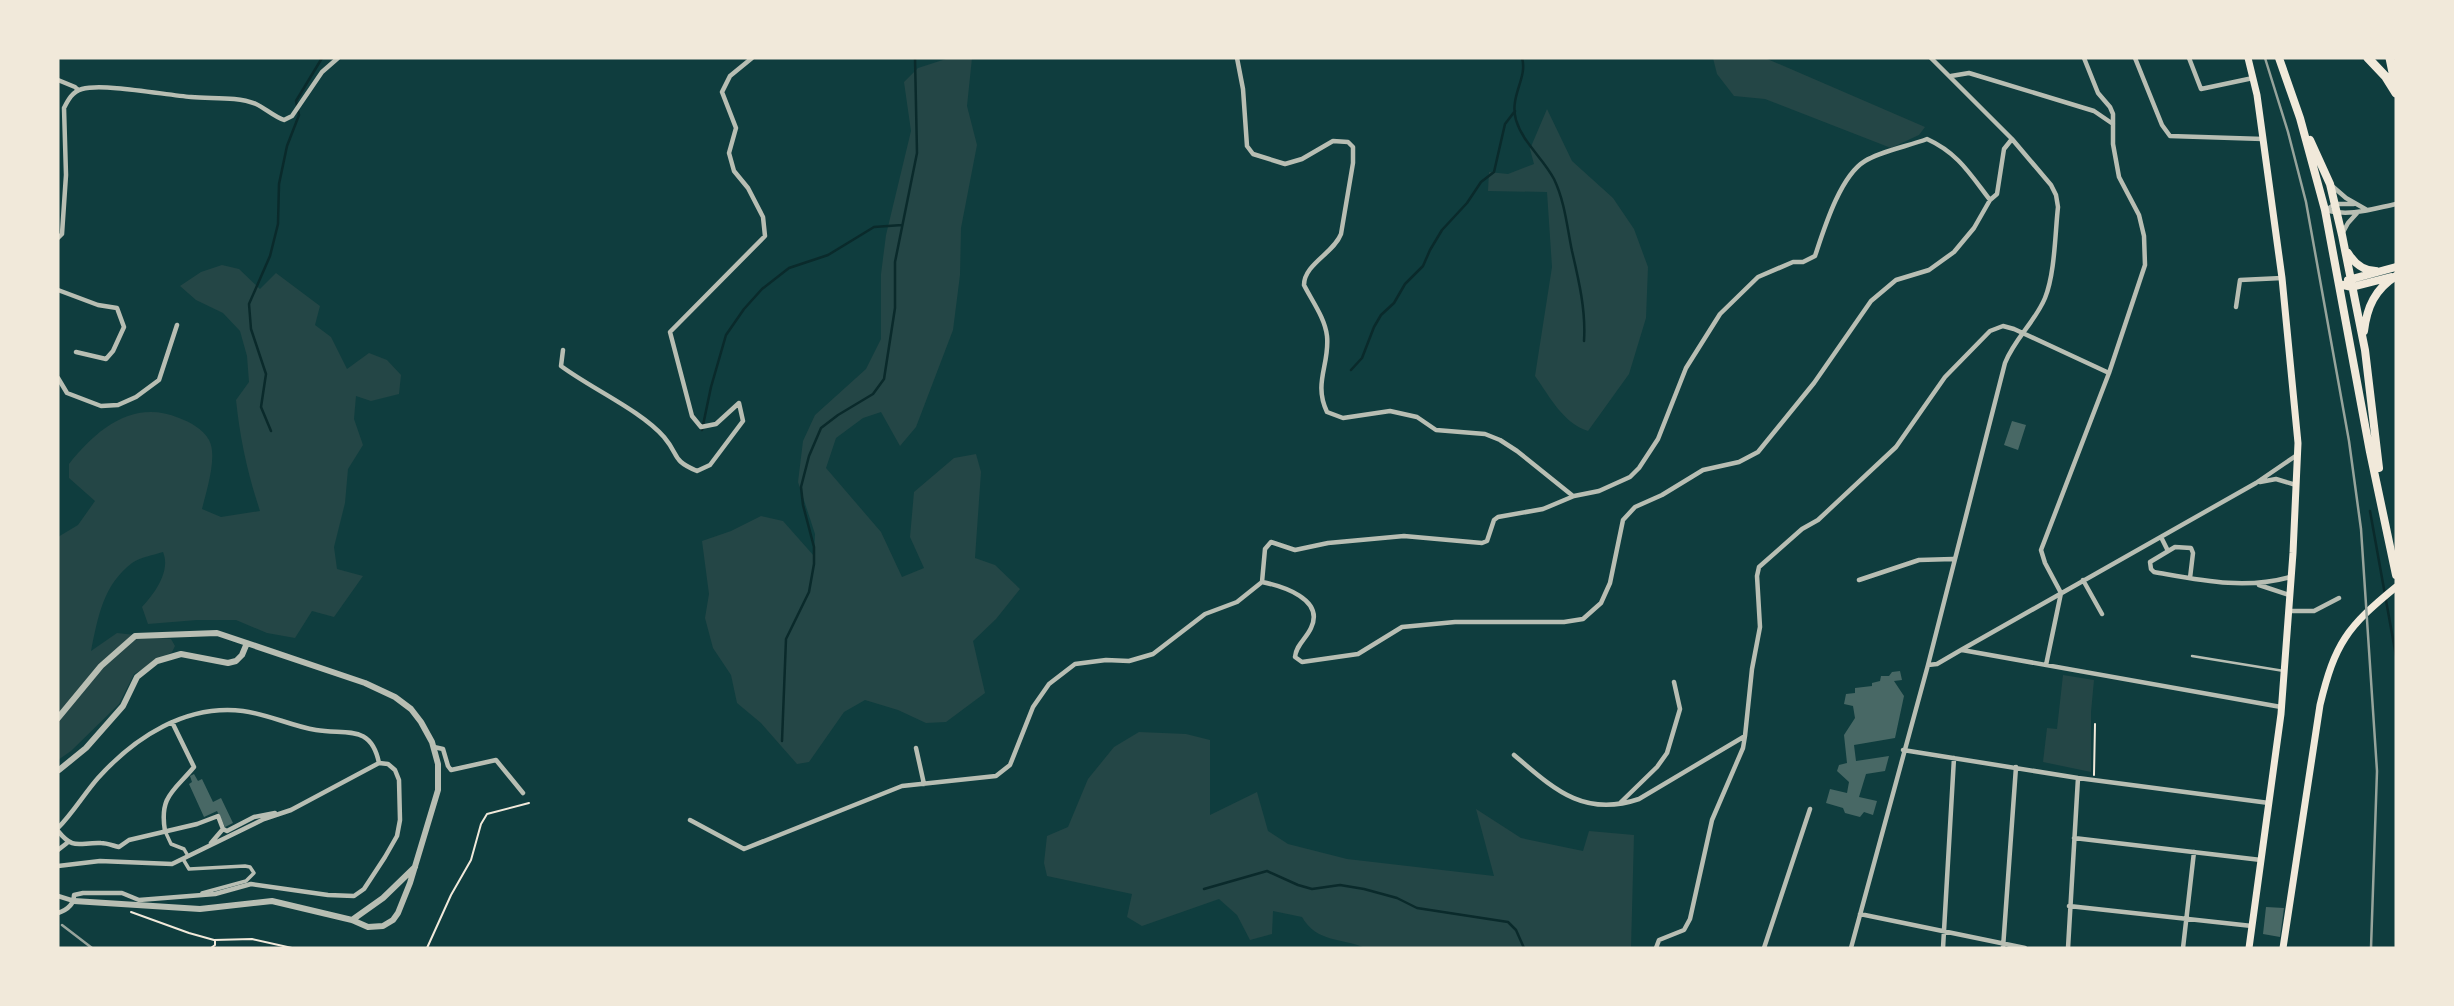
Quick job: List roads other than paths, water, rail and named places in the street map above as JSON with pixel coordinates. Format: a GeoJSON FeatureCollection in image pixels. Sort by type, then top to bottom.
{"type":"FeatureCollection","features":[{"type":"Feature","properties":{"kind":"highway"},"geometry":{"type":"LineString","coordinates":[[2368,58],[2396,92]]}},
{"type":"Feature","properties":{"kind":"highway"},"geometry":{"type":"LineString","coordinates":[[2390,58],[2396,92]]}},
{"type":"Feature","properties":{"kind":"main road"},"geometry":{"type":"LineString","coordinates":[[2248,58],[2254,78],[2282,278],[2297,425],[2296,485],[2281,708],[2249,948]]}},
{"type":"Feature","properties":{"kind":"main road"},"geometry":{"type":"LineString","coordinates":[[2279,58],[2300,118],[2325,210],[2370,452],[2381,492]]}},
{"type":"Feature","properties":{"kind":"main road"},"geometry":{"type":"LineString","coordinates":[[2300,118],[2330,184],[2342,235],[2363,341],[2381,492],[2396,575]]}},
{"type":"Feature","properties":{"kind":"main road"},"geometry":{"type":"LineString","coordinates":[[2344,246],[2360,266],[2371,271],[2385,270]]}},
{"type":"Feature","properties":{"kind":"main road"},"geometry":{"type":"LineString","coordinates":[[2351,283],[2396,266]]}},
{"type":"Feature","properties":{"kind":"main road"},"geometry":{"type":"LineString","coordinates":[[2339,284],[2396,276]]}},
{"type":"Feature","properties":{"kind":"main road"},"geometry":{"type":"LineString","coordinates":[[2363,341],[2365,321],[2372,300],[2383,285],[2396,276]]}},
{"type":"Feature","properties":{"kind":"main road"},"geometry":{"type":"LineString","coordinates":[[2283,948],[2320,705],[2333,661],[2351,628],[2365,612],[2396,587]]}},
{"type":"Feature","properties":{"kind":"street"},"geometry":{"type":"LineString","coordinates":[[58,238],[62,234],[66,174],[64,108],[78,90],[97,88],[194,98],[225,98],[257,105],[270,115],[284,120],[295,113],[322,72],[338,58]]}},
{"type":"Feature","properties":{"kind":"street"},"geometry":{"type":"LineString","coordinates":[[564,350],[561,366],[652,425],[666,439],[681,464],[697,471],[710,465],[743,421],[739,403],[716,424],[701,427],[692,416],[670,332],[765,236],[763,216],[748,188],[734,170],[729,153],[736,128],[722,92],[730,76],[752,58]]}},
{"type":"Feature","properties":{"kind":"street"},"geometry":{"type":"LineString","coordinates":[[1237,58],[1243,89],[1247,146],[1250,151],[1285,164],[1302,159],[1333,141],[1348,142],[1354,152],[1342,234],[1304,280],[1327,338],[1321,378],[1323,404],[1327,412],[1343,418],[1390,411],[1417,417],[1436,430],[1485,434],[1517,451],[1574,496]]}},
{"type":"Feature","properties":{"kind":"street"},"geometry":{"type":"LineString","coordinates":[[1851,948],[1928,665],[2005,363],[2020,333],[2037,312],[2049,286],[2058,206],[2051,185],[2011,139],[1931,58]]}},
{"type":"Feature","properties":{"kind":"street"},"geometry":{"type":"LineString","coordinates":[[2046,665],[2061,593],[2041,550],[2109,373],[2145,265],[2144,236],[2139,215],[2119,177],[2110,107],[2098,93],[2084,58]]}},
{"type":"Feature","properties":{"kind":"street"},"geometry":{"type":"LineString","coordinates":[[2135,58],[2165,132],[2170,136],[2263,139]]}},
{"type":"Feature","properties":{"kind":"street"},"geometry":{"type":"LineString","coordinates":[[2189,58],[2201,89],[2254,78]]}},
{"type":"Feature","properties":{"kind":"street"},"geometry":{"type":"LineString","coordinates":[[1950,76],[1969,73],[2094,111],[2113,124]]}},
{"type":"Feature","properties":{"kind":"street"},"geometry":{"type":"LineString","coordinates":[[58,80],[78,90]]}},
{"type":"Feature","properties":{"kind":"street"},"geometry":{"type":"LineString","coordinates":[[690,820],[744,849],[902,786],[996,776],[1010,765],[1033,706],[1049,684],[1075,663],[1129,661],[1153,654],[1205,614],[1237,602],[1262,582],[1265,549],[1272,542],[1295,550],[1404,536],[1482,542],[1487,541],[1494,520],[1498,517],[1544,509],[1574,496],[1599,491],[1619,483],[1639,468],[1658,439],[1685,368],[1720,314],[1758,277],[1815,256],[1832,207],[1851,175],[1865,161],[1927,139],[1946,147],[1990,200]]}},
{"type":"Feature","properties":{"kind":"street"},"geometry":{"type":"LineString","coordinates":[[1262,582],[1282,586],[1302,597],[1312,610],[1311,629],[1295,652],[1295,657],[1302,662],[1358,654],[1402,627],[1455,621],[1564,622],[1583,619],[1601,603],[1610,583],[1623,520],[1635,507],[1662,495],[1703,470],[1739,462],[1758,452],[1814,383],[1871,301],[1896,280],[1929,270],[1954,252],[1997,194],[2004,149],[2011,139]]}},
{"type":"Feature","properties":{"kind":"street"},"geometry":{"type":"LineString","coordinates":[[2330,184],[2355,204],[2368,210]]}},
{"type":"Feature","properties":{"kind":"street"},"geometry":{"type":"LineString","coordinates":[[2325,210],[2355,204]]}},
{"type":"Feature","properties":{"kind":"street"},"geometry":{"type":"LineString","coordinates":[[2325,210],[2357,213],[2396,204]]}},
{"type":"Feature","properties":{"kind":"street"},"geometry":{"type":"LineString","coordinates":[[2342,235],[2357,213]]}},
{"type":"Feature","properties":{"kind":"street"},"geometry":{"type":"LineString","coordinates":[[2236,307],[2240,280],[2282,278]]}},
{"type":"Feature","properties":{"kind":"street"},"geometry":{"type":"LineString","coordinates":[[58,290],[117,308],[124,327],[113,351],[106,359],[76,352]]}},
{"type":"Feature","properties":{"kind":"street"},"geometry":{"type":"LineString","coordinates":[[58,378],[67,393],[101,406],[118,405],[136,397],[159,380],[177,325]]}},
{"type":"Feature","properties":{"kind":"street"},"geometry":{"type":"LineString","coordinates":[[1656,948],[1659,940],[1684,930],[1690,919],[1712,820],[1743,748],[1760,626],[1757,576],[1759,567],[1802,529],[1818,520],[1896,447],[1945,377],[1990,331],[2003,326],[2109,373]]}},
{"type":"Feature","properties":{"kind":"street"},"geometry":{"type":"LineString","coordinates":[[1928,665],[1937,664],[2256,483],[2297,456]]}},
{"type":"Feature","properties":{"kind":"street"},"geometry":{"type":"LineString","coordinates":[[2256,483],[2276,479],[2296,485]]}},
{"type":"Feature","properties":{"kind":"street"},"geometry":{"type":"LineString","coordinates":[[2161,537],[2168,551]]}},
{"type":"Feature","properties":{"kind":"street"},"geometry":{"type":"LineString","coordinates":[[2190,578],[2193,550],[2179,547],[2150,562],[2154,572],[2219,583],[2258,584],[2290,577]]}},
{"type":"Feature","properties":{"kind":"street"},"geometry":{"type":"LineString","coordinates":[[1859,580],[1919,560],[1953,559]]}},
{"type":"Feature","properties":{"kind":"street"},"geometry":{"type":"LineString","coordinates":[[2083,580],[2102,614]]}},
{"type":"Feature","properties":{"kind":"street"},"geometry":{"type":"LineString","coordinates":[[2258,584],[2289,595]]}},
{"type":"Feature","properties":{"kind":"street"},"geometry":{"type":"LineString","coordinates":[[2288,611],[2314,611],[2339,598]]}},
{"type":"Feature","properties":{"kind":"street"},"geometry":{"type":"LineString","coordinates":[[58,718],[101,666],[135,636],[217,633],[365,683],[395,697],[411,709],[421,722],[434,747],[438,764],[438,790],[416,866],[401,907],[393,920],[381,927],[372,928],[352,920],[272,901],[200,909],[74,901],[58,895]]}},
{"type":"Feature","properties":{"kind":"street"},"geometry":{"type":"LineString","coordinates":[[58,771],[86,748],[123,706],[138,677],[157,661],[181,654],[228,663],[236,661],[242,655],[247,643]]}},
{"type":"Feature","properties":{"kind":"street"},"geometry":{"type":"LineString","coordinates":[[1961,650],[2281,708]]}},
{"type":"Feature","properties":{"kind":"street"},"geometry":{"type":"LineString","coordinates":[[1620,803],[1657,767],[1667,753],[1680,709],[1674,682]]}},
{"type":"Feature","properties":{"kind":"street"},"geometry":{"type":"LineString","coordinates":[[205,848],[223,829],[218,816],[129,840],[119,847],[101,843],[67,843],[58,830],[113,763],[139,739],[172,722],[208,711],[240,710],[312,729],[356,732],[366,737],[376,749],[379,763]]}},
{"type":"Feature","properties":{"kind":"street"},"geometry":{"type":"LineString","coordinates":[[172,722],[194,767],[164,805],[165,831],[171,844],[184,849],[189,869],[244,866],[250,867],[254,873],[246,881],[194,895]]}},
{"type":"Feature","properties":{"kind":"street"},"geometry":{"type":"LineString","coordinates":[[1514,755],[1558,792],[1572,799],[1603,804],[1620,803],[1639,799],[1745,736]]}},
{"type":"Feature","properties":{"kind":"street"},"geometry":{"type":"LineString","coordinates":[[434,747],[443,749],[451,770],[496,761],[523,793]]}},
{"type":"Feature","properties":{"kind":"street"},"geometry":{"type":"LineString","coordinates":[[916,748],[924,785]]}},
{"type":"Feature","properties":{"kind":"street"},"geometry":{"type":"LineString","coordinates":[[1903,750],[2078,778],[2269,803]]}},
{"type":"Feature","properties":{"kind":"street"},"geometry":{"type":"LineString","coordinates":[[1943,948],[1954,758]]}},
{"type":"Feature","properties":{"kind":"street"},"geometry":{"type":"LineString","coordinates":[[58,866],[100,861],[172,864],[264,819],[282,813],[379,763],[388,764],[395,770],[399,780],[400,820],[397,836],[364,889],[354,896],[251,884],[215,894],[139,900],[122,893],[83,893],[74,895],[74,901],[66,910],[58,913]]}},
{"type":"Feature","properties":{"kind":"street"},"geometry":{"type":"LineString","coordinates":[[2003,946],[2016,767]]}},
{"type":"Feature","properties":{"kind":"street"},"geometry":{"type":"LineString","coordinates":[[2068,948],[2078,778]]}},
{"type":"Feature","properties":{"kind":"street"},"geometry":{"type":"LineString","coordinates":[[1764,948],[1810,809]]}},
{"type":"Feature","properties":{"kind":"street"},"geometry":{"type":"LineString","coordinates":[[223,829],[227,831],[254,817],[282,813]]}},
{"type":"Feature","properties":{"kind":"street"},"geometry":{"type":"LineString","coordinates":[[2074,838],[2261,860]]}},
{"type":"Feature","properties":{"kind":"street"},"geometry":{"type":"LineString","coordinates":[[58,850],[67,843]]}},
{"type":"Feature","properties":{"kind":"street"},"geometry":{"type":"LineString","coordinates":[[2183,948],[2194,852]]}},
{"type":"Feature","properties":{"kind":"street"},"geometry":{"type":"LineString","coordinates":[[352,920],[383,898],[416,866]]}},
{"type":"Feature","properties":{"kind":"street"},"geometry":{"type":"LineString","coordinates":[[2069,906],[2252,926]]}},
{"type":"Feature","properties":{"kind":"street"},"geometry":{"type":"LineString","coordinates":[[1860,914],[2003,946],[2025,948]]}},
{"type":"Feature","properties":{"kind":"lane"},"geometry":{"type":"LineString","coordinates":[[2192,656],[2284,671]]}},
{"type":"Feature","properties":{"kind":"waterway"},"geometry":{"type":"LineString","coordinates":[[271,431],[261,407],[266,374],[251,329],[249,304],[270,256],[278,224],[279,184],[287,146],[299,115],[296,101],[322,58]]}},
{"type":"Feature","properties":{"kind":"waterway"},"geometry":{"type":"LineString","coordinates":[[782,741],[786,639],[809,592],[814,564],[814,547],[801,487],[809,456],[821,428],[873,394],[884,379],[895,308],[895,262],[917,153],[915,58]]}},
{"type":"Feature","properties":{"kind":"waterway"},"geometry":{"type":"LineString","coordinates":[[1522,58],[1523,73],[1514,111],[1523,136],[1554,179],[1561,197],[1581,296],[1584,341]]}},
{"type":"Feature","properties":{"kind":"waterway"},"geometry":{"type":"LineString","coordinates":[[1351,370],[1362,358],[1381,315],[1423,266],[1442,230],[1467,203],[1481,182],[1494,172],[1505,124],[1515,111]]}},
{"type":"Feature","properties":{"kind":"waterway"},"geometry":{"type":"LineString","coordinates":[[702,430],[726,335],[762,289],[789,268],[828,255],[874,227],[902,225]]}},
{"type":"Feature","properties":{"kind":"waterway"},"geometry":{"type":"LineString","coordinates":[[2370,511],[2396,656]]}},
{"type":"Feature","properties":{"kind":"waterway"},"geometry":{"type":"LineString","coordinates":[[1204,889],[1267,871],[1312,889],[1340,885],[1364,889],[1397,898],[1417,908],[1508,922],[1516,930],[1524,948]]}},
{"type":"Feature","properties":{"kind":"railway"},"geometry":{"type":"LineString","coordinates":[[2265,58],[2306,202],[2349,441],[2361,529],[2377,771],[2371,948]]}},
{"type":"Feature","properties":{"kind":"railway"},"geometry":{"type":"LineString","coordinates":[[62,925],[92,948]]}}]}
